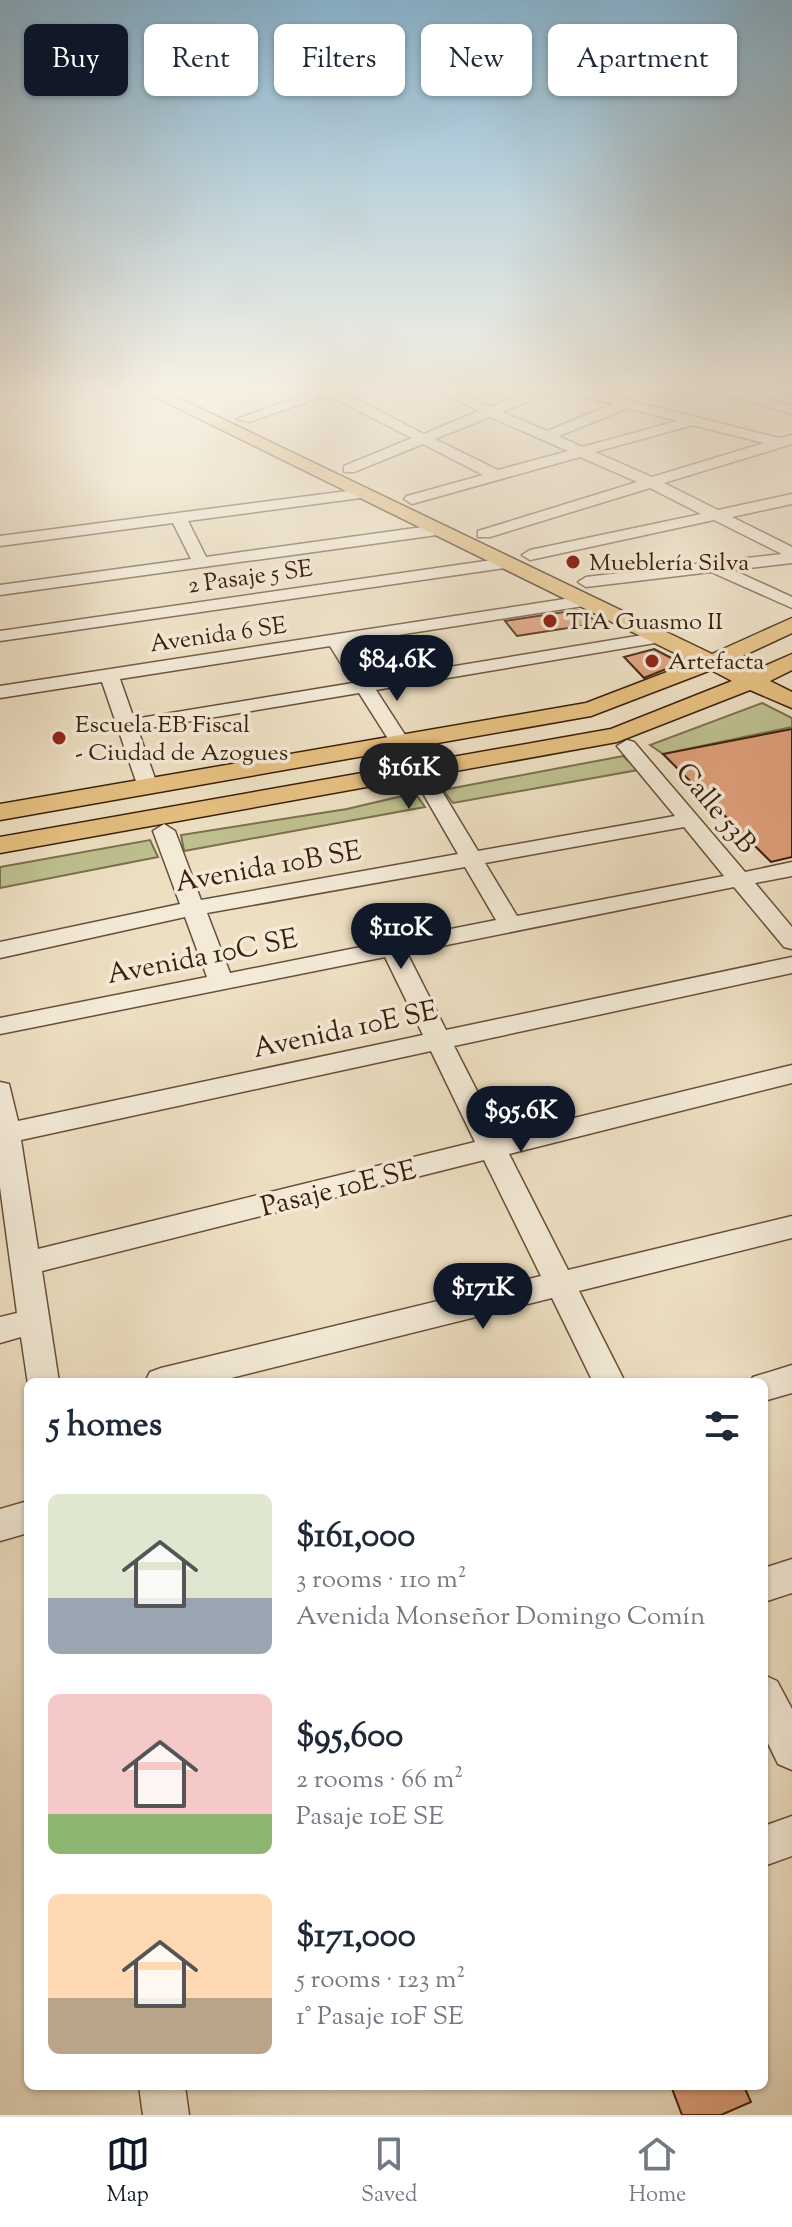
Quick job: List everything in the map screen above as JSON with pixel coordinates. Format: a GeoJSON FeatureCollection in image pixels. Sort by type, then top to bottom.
{"type":"FeatureCollection","features":[{"type":"Feature","properties":{"kind":"main road"},"geometry":{"type":"LineString","coordinates":[[346,486],[506,563],[585,591],[765,674]]}},
{"type":"Feature","properties":{"kind":"main road"},"geometry":{"type":"LineString","coordinates":[[384,486],[530,555],[661,637],[765,674]]}},
{"type":"Feature","properties":{"kind":"main road"},"geometry":{"type":"LineString","coordinates":[[0,859],[427,783],[486,765],[617,735],[765,674],[792,625]]}},
{"type":"Feature","properties":{"kind":"main road"},"geometry":{"type":"LineString","coordinates":[[0,845],[486,765],[627,746],[765,674],[792,643]]}},
{"type":"Feature","properties":{"kind":"main road"},"geometry":{"type":"LineString","coordinates":[[0,812],[591,709],[765,674]]}},
{"type":"Feature","properties":{"kind":"main road"},"geometry":{"type":"LineString","coordinates":[[0,827],[605,718],[765,674]]}},
{"type":"Feature","properties":{"kind":"street"},"geometry":{"type":"LineString","coordinates":[[412,499],[461,486]]}},
{"type":"Feature","properties":{"kind":"street"},"geometry":{"type":"LineString","coordinates":[[484,534],[643,486]]}},
{"type":"Feature","properties":{"kind":"street"},"geometry":{"type":"LineString","coordinates":[[658,486],[718,514],[792,556]]}},
{"type":"Feature","properties":{"kind":"street"},"geometry":{"type":"LineString","coordinates":[[0,541],[363,494]]}},
{"type":"Feature","properties":{"kind":"street"},"geometry":{"type":"LineString","coordinates":[[530,555],[792,499]]}},
{"type":"Feature","properties":{"kind":"street"},"geometry":{"type":"LineString","coordinates":[[178,518],[201,562]]}},
{"type":"Feature","properties":{"kind":"street"},"geometry":{"type":"LineString","coordinates":[[0,590],[437,530]]}},
{"type":"Feature","properties":{"kind":"street","name":"Avenida 6 SE"},"geometry":{"type":"LineString","coordinates":[[0,692],[336,641],[712,566],[792,556]]}},
{"type":"Feature","properties":{"kind":"street","name":"2 Pasaje 5 SE"},"geometry":{"type":"LineString","coordinates":[[0,636],[506,563]]}},
{"type":"Feature","properties":{"kind":"street"},"geometry":{"type":"LineString","coordinates":[[712,566],[792,603]]}},
{"type":"Feature","properties":{"kind":"street"},"geometry":{"type":"LineString","coordinates":[[126,726],[661,637]]}},
{"type":"Feature","properties":{"kind":"street"},"geometry":{"type":"LineString","coordinates":[[336,641],[399,741]]}},
{"type":"Feature","properties":{"kind":"street"},"geometry":{"type":"LineString","coordinates":[[109,675],[148,787]]}},
{"type":"Feature","properties":{"kind":"street","name":"Calle 53B"},"geometry":{"type":"LineString","coordinates":[[627,746],[792,942]]}},
{"type":"Feature","properties":{"kind":"street"},"geometry":{"type":"LineString","coordinates":[[427,783],[510,925]]}},
{"type":"Feature","properties":{"kind":"street","name":"Avenida 10B SE"},"geometry":{"type":"LineString","coordinates":[[0,950],[195,908],[689,820]]}},
{"type":"Feature","properties":{"kind":"street"},"geometry":{"type":"LineString","coordinates":[[164,831],[221,982]]}},
{"type":"Feature","properties":{"kind":"street","name":"Avenida 10C SE"},"geometry":{"type":"LineString","coordinates":[[0,1026],[792,869]]}},
{"type":"Feature","properties":{"kind":"street"},"geometry":{"type":"LineString","coordinates":[[392,948],[557,1285],[607,1378]]}},
{"type":"Feature","properties":{"kind":"street","name":"Avenida 10E SE"},"geometry":{"type":"LineString","coordinates":[[6,1133],[792,965]]}},
{"type":"Feature","properties":{"kind":"street","name":"Pasaje 10E SE"},"geometry":{"type":"LineString","coordinates":[[24,1264],[792,1074]]}},
{"type":"Feature","properties":{"kind":"street"},"geometry":{"type":"LineString","coordinates":[[0,1091],[42,1378]]}},
{"type":"Feature","properties":{"kind":"street"},"geometry":{"type":"LineString","coordinates":[[177,1378],[792,1227]]}},
{"type":"Feature","properties":{"kind":"street"},"geometry":{"type":"LineString","coordinates":[[0,1330],[33,1321]]}},
{"type":"Feature","properties":{"kind":"street"},"geometry":{"type":"LineString","coordinates":[[768,1386],[792,1379]]}},
{"type":"Feature","properties":{"kind":"street"},"geometry":{"type":"LineString","coordinates":[[0,1525],[24,1518]]}},
{"type":"Feature","properties":{"kind":"street"},"geometry":{"type":"LineString","coordinates":[[768,1584],[792,1576]]}},
{"type":"Feature","properties":{"kind":"street"},"geometry":{"type":"LineString","coordinates":[[768,1702],[792,1750]]}},
{"type":"Feature","properties":{"kind":"street"},"geometry":{"type":"LineString","coordinates":[[768,1845],[792,1836]]}},
{"type":"Feature","properties":{"kind":"street"},"geometry":{"type":"LineString","coordinates":[[163,2090],[166,2115]]}},
{"type":"Feature","properties":{"kind":"green space"},"geometry":{"type":"Polygon","coordinates":[[[762,703],[792,718],[792,727],[663,754],[650,745],[762,703]]]}},
{"type":"Feature","properties":{"kind":"green space"},"geometry":{"type":"Polygon","coordinates":[[[623,756],[638,770],[453,803],[443,790],[623,756]]]}},
{"type":"Feature","properties":{"kind":"green space"},"geometry":{"type":"Polygon","coordinates":[[[415,793],[425,807],[184,851],[181,835],[347,809],[415,793]]]}},
{"type":"Feature","properties":{"kind":"green space"},"geometry":{"type":"Polygon","coordinates":[[[150,840],[158,857],[0,888],[0,867],[150,840]]]}},
{"type":"Feature","properties":{"kind":"building","name":"TIA Guasmo II"},"geometry":{"type":"Polygon","coordinates":[[[577,610],[600,623],[517,636],[505,621],[577,610]]]}},
{"type":"Feature","properties":{"kind":"building","name":"Artefacta"},"geometry":{"type":"Polygon","coordinates":[[[654,649],[681,663],[644,678],[624,657],[654,649]]]}},
{"type":"Feature","properties":{"kind":"building"},"geometry":{"type":"Polygon","coordinates":[[[792,729],[792,857],[771,862],[663,754],[792,729]]]}},
{"type":"Feature","properties":{"kind":"building"},"geometry":{"type":"Polygon","coordinates":[[[673,2090],[746,2090],[751,2102],[721,2115],[682,2115],[673,2090]]]}},
{"type":"Feature","properties":{"kind":"place","name":"Mueblería Silva"},"geometry":{"type":"Point","coordinates":[573,562]}},
{"type":"Feature","properties":{"kind":"place","name":"TIA Guasmo II"},"geometry":{"type":"Point","coordinates":[550,621]}},
{"type":"Feature","properties":{"kind":"place","name":"Artefacta"},"geometry":{"type":"Point","coordinates":[652,661]}},
{"type":"Feature","properties":{"kind":"place","name":"Escuela EB Fiscal - Ciudad de Azogues"},"geometry":{"type":"Point","coordinates":[59,738]}}]}
